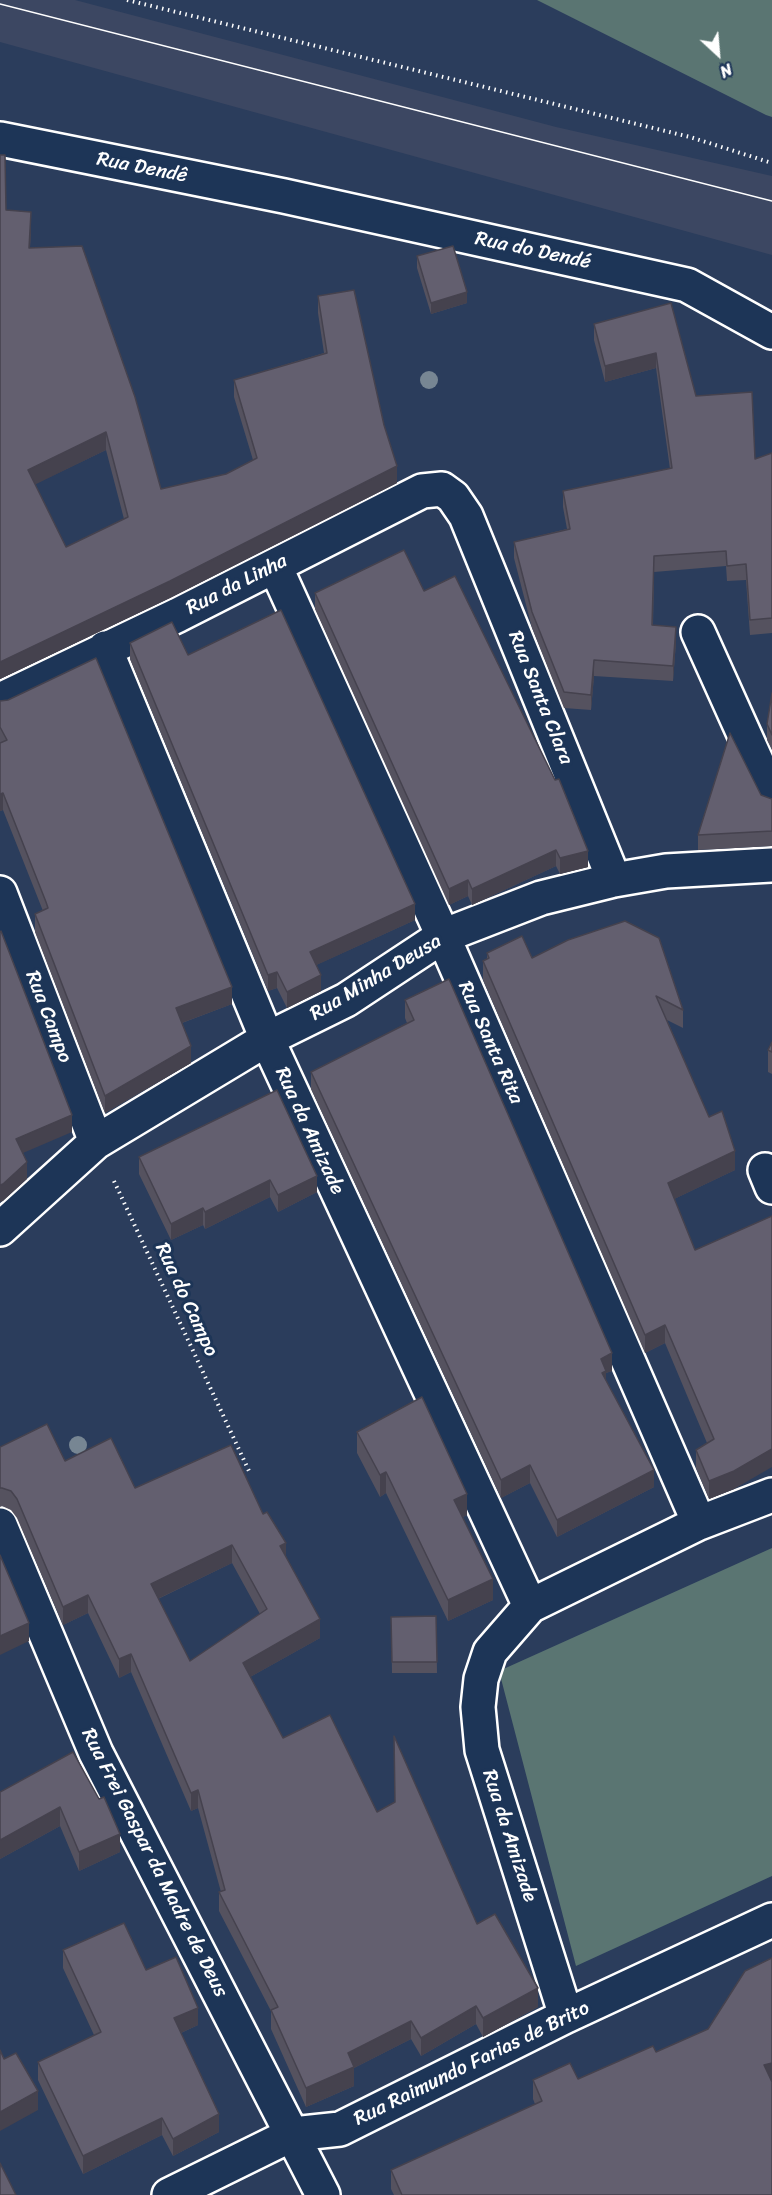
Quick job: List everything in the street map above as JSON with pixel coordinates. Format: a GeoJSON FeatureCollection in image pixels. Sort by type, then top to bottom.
{"type":"FeatureCollection","features":[{"type":"Feature","properties":{"kind":"street","name":"Rua Dendê"},"geometry":{"type":"LineString","coordinates":[[0,139],[284,196]]}},
{"type":"Feature","properties":{"kind":"street","name":"Rua do Dendé"},"geometry":{"type":"LineString","coordinates":[[284,196],[687,285],[772,332]]}},
{"type":"Feature","properties":{"kind":"street","name":"Rua da Linha"},"geometry":{"type":"LineString","coordinates":[[0,700],[178,615],[422,491],[442,489],[453,497],[466,516]]}},
{"type":"Feature","properties":{"kind":"street","name":"Rua Santa Clara"},"geometry":{"type":"LineString","coordinates":[[466,516],[614,880]]}},
{"type":"Feature","properties":{"kind":"street","name":"Rua Santa Rita"},"geometry":{"type":"LineString","coordinates":[[275,566],[443,936],[699,1522]]}},
{"type":"Feature","properties":{"kind":"street"},"geometry":{"type":"LineString","coordinates":[[698,632],[772,796]]}},
{"type":"Feature","properties":{"kind":"street","name":"Rua da Amizade"},"geometry":{"type":"LineString","coordinates":[[105,648],[267,1039],[530,1606],[490,1652],[481,1679],[478,1707],[482,1750],[566,2016]]}},
{"type":"Feature","properties":{"kind":"street","name":"Rua Minha Deusa"},"geometry":{"type":"LineString","coordinates":[[0,1229],[96,1142],[267,1039],[346,1000],[443,936],[541,898],[614,880],[666,871],[772,865]]}},
{"type":"Feature","properties":{"kind":"street","name":"Rua Campo"},"geometry":{"type":"LineString","coordinates":[[0,893],[96,1142]]}},
{"type":"Feature","properties":{"kind":"street"},"geometry":{"type":"LineString","coordinates":[[530,1606],[699,1522],[772,1495]]}},
{"type":"Feature","properties":{"kind":"street","name":"Rua Frei Gaspar da Madre de Deus"},"geometry":{"type":"LineString","coordinates":[[0,1525],[96,1753],[323,2195]]}},
{"type":"Feature","properties":{"kind":"street","name":"Rua Raimundo Farias de Brito"},"geometry":{"type":"LineString","coordinates":[[169,2195],[292,2134],[340,2129],[566,2016],[772,1920]]}},
{"type":"Feature","properties":{"kind":"path"},"geometry":{"type":"LineString","coordinates":[[127,0],[690,137],[772,163]]}},
{"type":"Feature","properties":{"kind":"path","name":"Rua do Campo"},"geometry":{"type":"LineString","coordinates":[[96,1142],[249,1471]]}},
{"type":"Feature","properties":{"kind":"shaded area"},"geometry":{"type":"Polygon","coordinates":[[[0,0],[75,0],[556,127],[772,176],[772,255],[0,42],[0,0]]]}},
{"type":"Feature","properties":{"kind":"green space"},"geometry":{"type":"Polygon","coordinates":[[[537,0],[772,0],[772,117],[766,115],[537,0]]]}},
{"type":"Feature","properties":{"kind":"green space"},"geometry":{"type":"Polygon","coordinates":[[[772,1548],[772,1876],[576,1966],[499,1671],[772,1548]]]}},
{"type":"Feature","properties":{"kind":"building"},"geometry":{"type":"Polygon","coordinates":[[[0,155],[5,155],[6,210],[31,212],[29,248],[82,246],[135,397],[161,489],[226,474],[257,458],[234,380],[327,353],[318,296],[354,290],[384,425],[397,466],[170,581],[0,662],[0,155]],[[106,432],[28,470],[66,547],[128,517],[106,432]]]}},
{"type":"Feature","properties":{"kind":"building"},"geometry":{"type":"Polygon","coordinates":[[[453,246],[467,292],[431,303],[417,256],[453,246]]]}},
{"type":"Feature","properties":{"kind":"building"},"geometry":{"type":"Polygon","coordinates":[[[671,303],[696,396],[752,392],[755,459],[772,453],[772,618],[750,620],[746,564],[727,566],[726,551],[654,556],[652,625],[676,627],[673,666],[594,660],[591,695],[564,692],[532,612],[514,542],[570,529],[563,491],[672,468],[656,353],[605,366],[594,324],[671,303]]]}},
{"type":"Feature","properties":{"kind":"building"},"geometry":{"type":"Polygon","coordinates":[[[404,550],[424,591],[455,576],[555,780],[559,779],[588,851],[560,858],[556,850],[472,889],[468,880],[449,889],[315,593],[404,550]]]}},
{"type":"Feature","properties":{"kind":"building"},"geometry":{"type":"Polygon","coordinates":[[[281,610],[415,904],[310,952],[321,975],[287,992],[277,972],[268,975],[130,643],[172,622],[188,655],[281,610]]]}},
{"type":"Feature","properties":{"kind":"building"},"geometry":{"type":"Polygon","coordinates":[[[96,658],[232,987],[176,1008],[191,1046],[105,1096],[35,914],[48,908],[46,902],[3,793],[0,794],[0,743],[7,740],[0,727],[0,701],[8,700],[96,658]]]}},
{"type":"Feature","properties":{"kind":"building"},"geometry":{"type":"Polygon","coordinates":[[[772,693],[772,735],[767,724],[772,693]]]}},
{"type":"Feature","properties":{"kind":"building"},"geometry":{"type":"Polygon","coordinates":[[[730,733],[761,795],[772,799],[772,831],[698,835],[730,733]]]}},
{"type":"Feature","properties":{"kind":"building"},"geometry":{"type":"Polygon","coordinates":[[[625,921],[659,938],[683,1010],[656,996],[709,1117],[722,1111],[735,1151],[668,1183],[695,1250],[772,1216],[772,1449],[734,1471],[709,1481],[696,1450],[714,1439],[665,1325],[645,1335],[483,961],[489,958],[487,953],[522,936],[532,958],[568,940],[625,921]]]}},
{"type":"Feature","properties":{"kind":"building"},"geometry":{"type":"Polygon","coordinates":[[[0,932],[72,1115],[16,1139],[27,1162],[0,1185],[0,932]]]}},
{"type":"Feature","properties":{"kind":"building"},"geometry":{"type":"Polygon","coordinates":[[[449,979],[612,1353],[601,1359],[606,1371],[602,1373],[654,1470],[557,1520],[530,1465],[501,1480],[311,1072],[414,1020],[405,1000],[449,979]]]}},
{"type":"Feature","properties":{"kind":"building"},"geometry":{"type":"Polygon","coordinates":[[[277,1090],[317,1176],[278,1195],[270,1180],[205,1212],[203,1208],[171,1224],[139,1157],[277,1090]]]}},
{"type":"Feature","properties":{"kind":"building"},"geometry":{"type":"Polygon","coordinates":[[[422,1397],[467,1494],[454,1500],[493,1579],[448,1600],[386,1472],[380,1475],[357,1432],[422,1397]]]}},
{"type":"Feature","properties":{"kind":"building"},"geometry":{"type":"Polygon","coordinates":[[[47,1424],[65,1461],[111,1438],[135,1488],[231,1445],[263,1514],[267,1512],[286,1543],[280,1546],[320,1619],[243,1663],[283,1738],[330,1715],[377,1812],[395,1802],[394,1736],[477,1924],[495,1914],[538,1988],[483,2018],[476,2006],[421,2038],[411,2021],[348,2053],[354,2067],[306,2088],[271,2010],[278,2007],[219,1892],[225,1890],[198,1790],[191,1793],[131,1654],[119,1659],[88,1595],[63,1607],[17,1499],[11,1491],[0,1488],[0,1447],[47,1424]],[[232,1545],[151,1584],[190,1661],[267,1609],[232,1545]]]}},
{"type":"Feature","properties":{"kind":"building"},"geometry":{"type":"Polygon","coordinates":[[[0,1555],[29,1623],[0,1636],[0,1555]]]}},
{"type":"Feature","properties":{"kind":"building"},"geometry":{"type":"Polygon","coordinates":[[[436,1616],[437,1662],[392,1662],[391,1617],[436,1616]]]}},
{"type":"Feature","properties":{"kind":"building"},"geometry":{"type":"Polygon","coordinates":[[[73,1752],[99,1799],[104,1797],[120,1834],[79,1852],[60,1807],[0,1840],[0,1792],[73,1752]]]}},
{"type":"Feature","properties":{"kind":"building"},"geometry":{"type":"Polygon","coordinates":[[[124,1923],[146,1970],[176,1957],[198,2008],[174,2018],[219,2114],[173,2139],[162,2118],[83,2156],[38,2062],[101,2032],[63,1950],[124,1923]]]}},
{"type":"Feature","properties":{"kind":"building"},"geometry":{"type":"Polygon","coordinates":[[[772,1958],[772,2063],[764,2065],[772,2082],[772,2195],[402,2195],[391,2170],[542,2101],[533,2080],[570,2063],[578,2079],[653,2046],[656,2052],[708,2029],[745,1971],[772,1958]]]}},
{"type":"Feature","properties":{"kind":"building"},"geometry":{"type":"Polygon","coordinates":[[[0,2050],[4,2059],[16,2053],[38,2091],[0,2112],[0,2050]]]}},
{"type":"Feature","properties":{"kind":"building"},"geometry":{"type":"Polygon","coordinates":[[[0,2163],[16,2195],[0,2195],[0,2163]]]}},
{"type":"Feature","properties":{"kind":"tram line"},"geometry":{"type":"LineString","coordinates":[[0,4],[772,201]]}}]}
